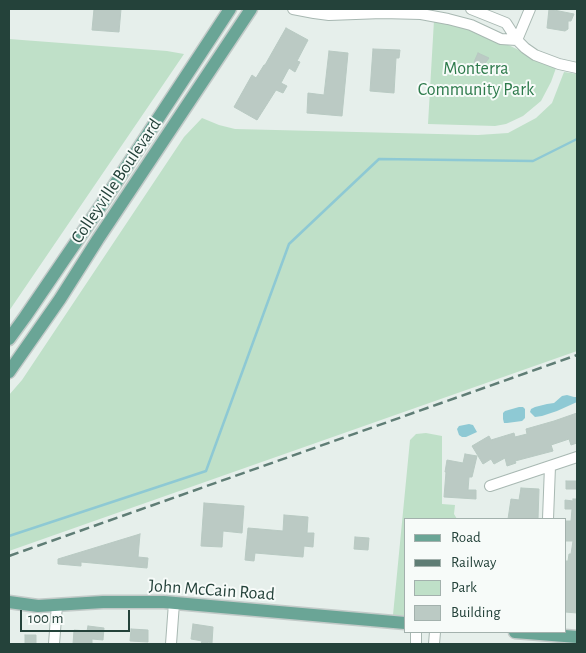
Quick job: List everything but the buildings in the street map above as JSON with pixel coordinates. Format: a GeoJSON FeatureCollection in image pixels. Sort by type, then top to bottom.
{"type":"FeatureCollection","features":[{"type":"Feature","properties":{"kind":"main road","name":"Colleyville Boulevard"},"geometry":{"type":"LineString","coordinates":[[9,340],[102,204],[230,9]]}},
{"type":"Feature","properties":{"kind":"main road","name":"Colleyville Boulevard"},"geometry":{"type":"LineString","coordinates":[[9,372],[60,299],[251,9]]}},
{"type":"Feature","properties":{"kind":"main road"},"geometry":{"type":"LineString","coordinates":[[102,204],[116,213]]}},
{"type":"Feature","properties":{"kind":"main road","name":"John McCain Road"},"geometry":{"type":"LineString","coordinates":[[11,601],[38,606],[102,602],[174,603],[404,623]]}},
{"type":"Feature","properties":{"kind":"main road"},"geometry":{"type":"LineString","coordinates":[[542,633],[577,637]]}},
{"type":"Feature","properties":{"kind":"street"},"geometry":{"type":"LineString","coordinates":[[293,9],[314,14],[365,11],[420,14],[471,25],[501,40],[518,40]]}},
{"type":"Feature","properties":{"kind":"street"},"geometry":{"type":"LineString","coordinates":[[471,9],[506,23],[525,48],[535,55],[559,64],[577,68]]}},
{"type":"Feature","properties":{"kind":"street"},"geometry":{"type":"LineString","coordinates":[[518,40],[530,9]]}},
{"type":"Feature","properties":{"kind":"street"},"geometry":{"type":"LineString","coordinates":[[490,486],[577,457]]}},
{"type":"Feature","properties":{"kind":"street"},"geometry":{"type":"LineString","coordinates":[[548,518],[550,466]]}},
{"type":"Feature","properties":{"kind":"street"},"geometry":{"type":"LineString","coordinates":[[170,644],[174,603]]}},
{"type":"Feature","properties":{"kind":"street"},"geometry":{"type":"LineString","coordinates":[[54,644],[57,605]]}},
{"type":"Feature","properties":{"kind":"green space","name":"Monterra Community Park"},"geometry":{"type":"Polygon","coordinates":[[[434,20],[471,27],[556,68],[541,101],[523,116],[506,124],[495,126],[428,124],[434,20]]]}},
{"type":"Feature","properties":{"kind":"green space"},"geometry":{"type":"Polygon","coordinates":[[[9,39],[167,51],[184,54],[9,311],[9,39]]]}},
{"type":"Feature","properties":{"kind":"green space"},"geometry":{"type":"Polygon","coordinates":[[[564,72],[577,74],[577,351],[9,551],[9,395],[22,380],[184,137],[202,118],[235,129],[478,135],[508,133],[536,118],[552,103],[564,72]]]}},
{"type":"Feature","properties":{"kind":"green space"},"geometry":{"type":"Polygon","coordinates":[[[426,433],[442,436],[442,504],[455,505],[454,514],[456,518],[404,518],[404,616],[393,615],[410,440],[416,434],[426,433]]]}},
{"type":"Feature","properties":{"kind":"water"},"geometry":{"type":"Polygon","coordinates":[[[562,396],[577,397],[577,402],[542,416],[535,417],[530,412],[535,407],[554,403],[562,396]]]}},
{"type":"Feature","properties":{"kind":"water"},"geometry":{"type":"Polygon","coordinates":[[[519,407],[525,409],[525,418],[522,421],[504,423],[503,413],[519,407]]]}},
{"type":"Feature","properties":{"kind":"water"},"geometry":{"type":"Polygon","coordinates":[[[473,425],[477,432],[466,437],[459,435],[457,429],[459,426],[473,425]]]}},
{"type":"Feature","properties":{"kind":"waterway"},"geometry":{"type":"LineString","coordinates":[[9,536],[206,471],[289,244],[379,159],[533,161],[577,139]]}},
{"type":"Feature","properties":{"kind":"railway"},"geometry":{"type":"LineString","coordinates":[[9,556],[577,355]]}}]}
